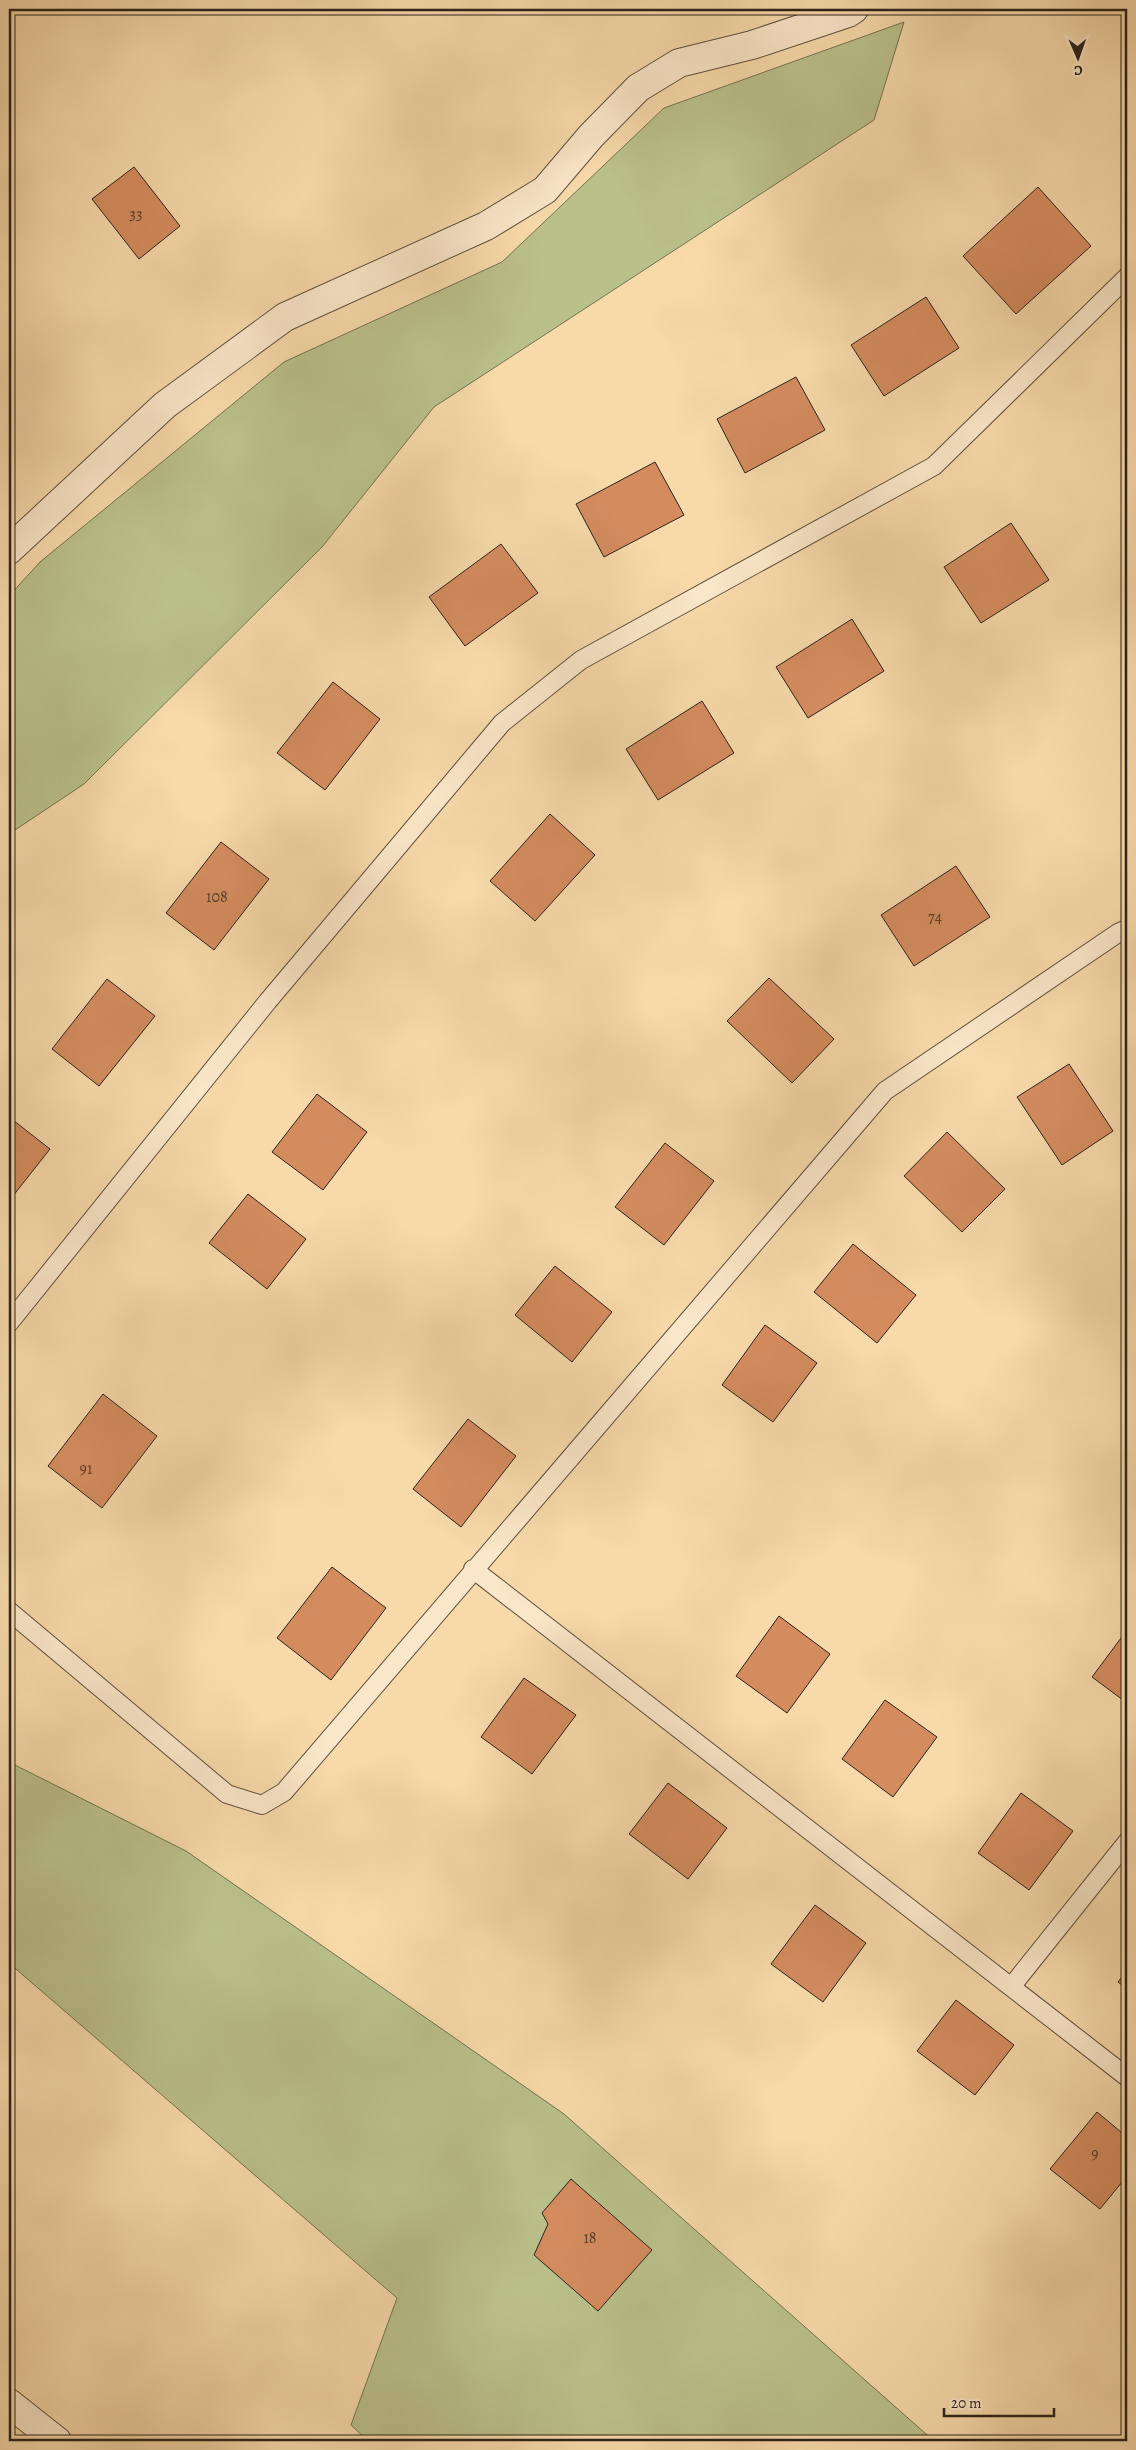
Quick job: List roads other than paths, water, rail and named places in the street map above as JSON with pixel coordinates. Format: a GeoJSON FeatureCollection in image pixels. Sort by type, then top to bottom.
{"type":"FeatureCollection","features":[{"type":"Feature","properties":{"kind":"street"},"geometry":{"type":"LineString","coordinates":[[9,550],[165,405],[285,317],[486,226],[545,190],[591,136],[638,88],[679,63],[752,45],[848,13],[854,9]]}},
{"type":"Feature","properties":{"kind":"street"},"geometry":{"type":"LineString","coordinates":[[9,2403],[56,2441]]}},
{"type":"Feature","properties":{"kind":"lane"},"geometry":{"type":"LineString","coordinates":[[9,1323],[268,1001],[502,723],[581,660],[934,466],[1127,277]]}},
{"type":"Feature","properties":{"kind":"lane"},"geometry":{"type":"LineString","coordinates":[[9,1611],[227,1794],[262,1805],[284,1792],[884,1092],[1118,933],[1127,929]]}},
{"type":"Feature","properties":{"kind":"lane"},"geometry":{"type":"LineString","coordinates":[[473,1570],[1127,2077]]}},
{"type":"Feature","properties":{"kind":"lane"},"geometry":{"type":"LineString","coordinates":[[1011,1987],[1127,1842]]}}]}
